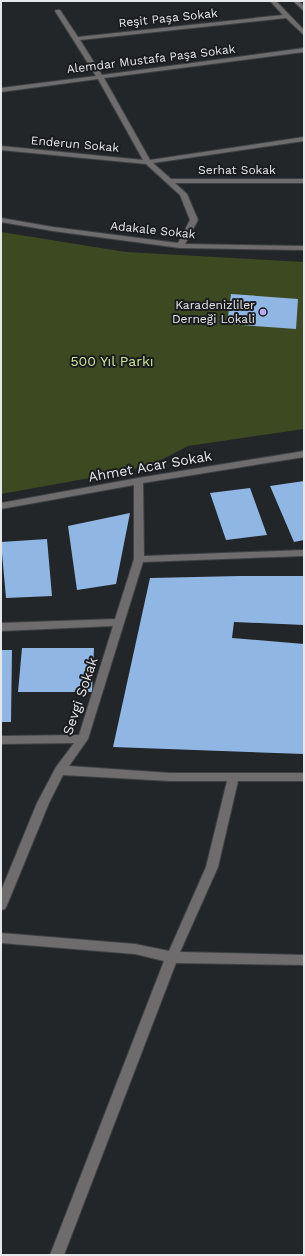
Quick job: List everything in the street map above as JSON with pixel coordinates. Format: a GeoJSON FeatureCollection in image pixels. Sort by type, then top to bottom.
{"type":"FeatureCollection","features":[{"type":"Feature","properties":{"kind":"street"},"geometry":{"type":"LineString","coordinates":[[273,1],[304,33]]}},
{"type":"Feature","properties":{"kind":"street"},"geometry":{"type":"LineString","coordinates":[[296,1],[304,9]]}},
{"type":"Feature","properties":{"kind":"street"},"geometry":{"type":"LineString","coordinates":[[58,11],[100,77],[148,162],[182,194],[194,220],[180,246]]}},
{"type":"Feature","properties":{"kind":"street","name":"Reşit Paşa Sokak"},"geometry":{"type":"LineString","coordinates":[[76,39],[287,16]]}},
{"type":"Feature","properties":{"kind":"street","name":"Alemdar Mustafa Paşa Sokak"},"geometry":{"type":"LineString","coordinates":[[1,90],[304,50]]}},
{"type":"Feature","properties":{"kind":"street","name":"Enderun Sokak"},"geometry":{"type":"LineString","coordinates":[[1,148],[148,162],[304,139]]}},
{"type":"Feature","properties":{"kind":"street","name":"Serhat Sokak"},"geometry":{"type":"LineString","coordinates":[[169,181],[304,182]]}},
{"type":"Feature","properties":{"kind":"street","name":"Adakale Sokak"},"geometry":{"type":"LineString","coordinates":[[1,220],[53,229],[180,246],[304,248]]}},
{"type":"Feature","properties":{"kind":"street","name":"Ahmet Acar Sokak"},"geometry":{"type":"LineString","coordinates":[[1,506],[304,454]]}},
{"type":"Feature","properties":{"kind":"street","name":"Sevgi Sokak"},"geometry":{"type":"LineString","coordinates":[[1,905],[43,803],[60,770],[83,739],[139,559],[138,482]]}},
{"type":"Feature","properties":{"kind":"street"},"geometry":{"type":"LineString","coordinates":[[139,559],[304,554]]}},
{"type":"Feature","properties":{"kind":"street"},"geometry":{"type":"LineString","coordinates":[[1,627],[120,622]]}},
{"type":"Feature","properties":{"kind":"street"},"geometry":{"type":"LineString","coordinates":[[1,740],[83,739]]}},
{"type":"Feature","properties":{"kind":"street"},"geometry":{"type":"LineString","coordinates":[[60,770],[170,777],[304,777]]}},
{"type":"Feature","properties":{"kind":"street"},"geometry":{"type":"LineString","coordinates":[[57,1255],[172,957],[212,867],[234,776]]}},
{"type":"Feature","properties":{"kind":"street"},"geometry":{"type":"LineString","coordinates":[[1,938],[135,949],[172,957],[304,960]]}},
{"type":"Feature","properties":{"kind":"green space","name":"500 Yıl Parkı"},"geometry":{"type":"Polygon","coordinates":[[[1,232],[126,252],[304,262],[304,429],[188,446],[163,459],[129,471],[1,494],[1,232]]]}},
{"type":"Feature","properties":{"kind":"building","name":"Karadenizliler Derneği Lokali"},"geometry":{"type":"Polygon","coordinates":[[[231,294],[298,299],[296,329],[227,324],[231,294]]]}},
{"type":"Feature","properties":{"kind":"building"},"geometry":{"type":"Polygon","coordinates":[[[304,481],[304,540],[294,542],[270,486],[304,481]]]}},
{"type":"Feature","properties":{"kind":"building"},"geometry":{"type":"Polygon","coordinates":[[[250,488],[267,535],[226,540],[210,493],[250,488]]]}},
{"type":"Feature","properties":{"kind":"building"},"geometry":{"type":"Polygon","coordinates":[[[130,513],[116,584],[77,590],[68,526],[130,513]]]}},
{"type":"Feature","properties":{"kind":"building"},"geometry":{"type":"Polygon","coordinates":[[[47,539],[52,596],[6,598],[1,542],[47,539]]]}},
{"type":"Feature","properties":{"kind":"building"},"geometry":{"type":"Polygon","coordinates":[[[304,576],[304,625],[234,622],[232,638],[304,644],[304,754],[113,747],[150,578],[304,576]]]}},
{"type":"Feature","properties":{"kind":"building"},"geometry":{"type":"Polygon","coordinates":[[[22,648],[94,648],[92,692],[18,692],[22,648]]]}},
{"type":"Feature","properties":{"kind":"building"},"geometry":{"type":"Polygon","coordinates":[[[1,650],[12,650],[11,722],[1,722],[1,650]]]}},
{"type":"Feature","properties":{"kind":"place","name":"Karadenizliler Derneği Lokali"},"geometry":{"type":"Point","coordinates":[263,312]}}]}
